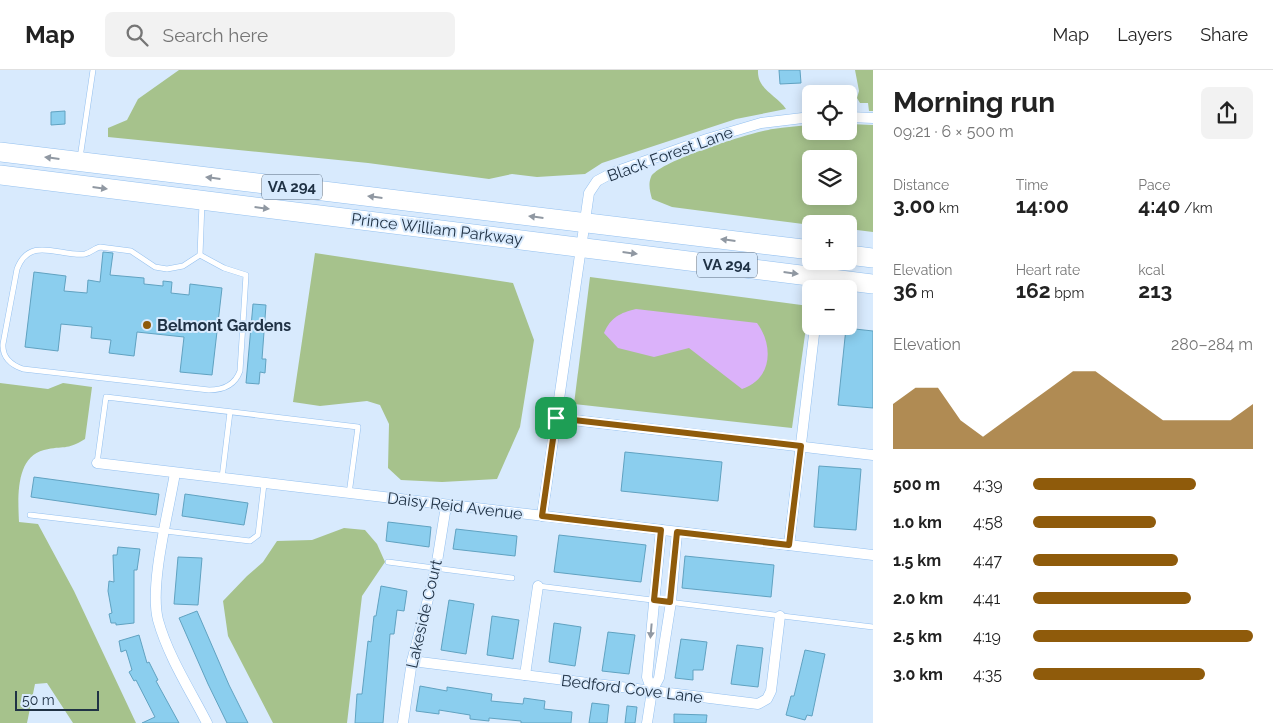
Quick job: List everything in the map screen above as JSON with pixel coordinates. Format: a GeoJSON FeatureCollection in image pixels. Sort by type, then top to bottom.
{"type":"FeatureCollection","features":[{"type":"Feature","properties":{"kind":"highway","name":"Prince William Parkway"},"geometry":{"type":"LineString","coordinates":[[0,152],[802,249]]}},
{"type":"Feature","properties":{"kind":"highway","name":"Prince William Parkway"},"geometry":{"type":"LineString","coordinates":[[0,175],[581,247],[802,280]]}},
{"type":"Feature","properties":{"kind":"highway"},"geometry":{"type":"LineString","coordinates":[[857,256],[873,258]]}},
{"type":"Feature","properties":{"kind":"highway","name":"Prince William Parkway"},"geometry":{"type":"LineString","coordinates":[[857,284],[873,284]]}},
{"type":"Feature","properties":{"kind":"street"},"geometry":{"type":"LineString","coordinates":[[857,117],[873,118]]}},
{"type":"Feature","properties":{"kind":"street","name":"Black Forest Lane"},"geometry":{"type":"LineString","coordinates":[[542,516],[590,189],[597,181],[612,173],[735,130],[762,123],[802,118]]}},
{"type":"Feature","properties":{"kind":"street"},"geometry":{"type":"LineString","coordinates":[[789,545],[814,335]]}},
{"type":"Feature","properties":{"kind":"street"},"geometry":{"type":"LineString","coordinates":[[556,418],[873,454]]}},
{"type":"Feature","properties":{"kind":"street","name":"Daisy Reid Avenue"},"geometry":{"type":"LineString","coordinates":[[98,463],[446,506],[873,555]]}},
{"type":"Feature","properties":{"kind":"street"},"geometry":{"type":"LineString","coordinates":[[175,473],[155,594],[158,618],[165,640],[207,723]]}},
{"type":"Feature","properties":{"kind":"street","name":"Lakeside Court"},"geometry":{"type":"LineString","coordinates":[[403,723],[412,661],[436,568],[446,506]]}},
{"type":"Feature","properties":{"kind":"street"},"geometry":{"type":"LineString","coordinates":[[652,692],[647,677],[661,530]]}},
{"type":"Feature","properties":{"kind":"street"},"geometry":{"type":"LineString","coordinates":[[647,723],[652,692],[660,678],[677,532]]}},
{"type":"Feature","properties":{"kind":"street"},"geometry":{"type":"LineString","coordinates":[[526,675],[538,586]]}},
{"type":"Feature","properties":{"kind":"street","name":"Bedford Cove Lane"},"geometry":{"type":"LineString","coordinates":[[412,661],[753,704],[764,702],[771,691],[780,616]]}},
{"type":"Feature","properties":{"kind":"lane"},"geometry":{"type":"LineString","coordinates":[[80,161],[93,70]]}},
{"type":"Feature","properties":{"kind":"lane"},"geometry":{"type":"LineString","coordinates":[[200,255],[202,200]]}},
{"type":"Feature","properties":{"kind":"lane"},"geometry":{"type":"LineString","coordinates":[[100,247],[126,250],[138,254],[155,267],[167,269],[183,266],[200,255],[224,268],[246,275],[240,371],[229,385],[210,390],[22,369],[14,366],[5,356],[3,344],[17,269],[23,258],[35,250],[87,254],[100,247]]}},
{"type":"Feature","properties":{"kind":"lane"},"geometry":{"type":"LineString","coordinates":[[98,463],[106,397],[358,427],[349,494]]}},
{"type":"Feature","properties":{"kind":"lane"},"geometry":{"type":"LineString","coordinates":[[222,479],[230,412]]}},
{"type":"Feature","properties":{"kind":"lane"},"geometry":{"type":"LineString","coordinates":[[30,515],[250,540],[258,535],[264,484]]}},
{"type":"Feature","properties":{"kind":"lane"},"geometry":{"type":"LineString","coordinates":[[388,562],[512,578]]}},
{"type":"Feature","properties":{"kind":"lane"},"geometry":{"type":"LineString","coordinates":[[538,586],[873,627]]}},
{"type":"Feature","properties":{"kind":"green space"},"geometry":{"type":"Polygon","coordinates":[[[179,70],[758,70],[761,83],[786,109],[736,119],[602,163],[585,174],[537,177],[512,174],[489,179],[368,163],[108,137],[108,128],[127,120],[138,99],[179,70]]]}},
{"type":"Feature","properties":{"kind":"green space"},"geometry":{"type":"Polygon","coordinates":[[[855,70],[873,70],[873,111],[869,111],[868,103],[860,103],[857,98],[859,91],[855,70]]]}},
{"type":"Feature","properties":{"kind":"green space"},"geometry":{"type":"Polygon","coordinates":[[[857,124],[873,125],[873,232],[857,230],[857,215],[802,215],[802,224],[672,207],[652,199],[650,180],[658,170],[708,148],[762,131],[802,126],[802,140],[857,140],[857,124]]]}},
{"type":"Feature","properties":{"kind":"green space"},"geometry":{"type":"Polygon","coordinates":[[[315,253],[513,283],[534,340],[520,427],[497,479],[442,482],[401,480],[388,468],[389,424],[380,405],[367,401],[320,406],[293,402],[315,253]]]}},
{"type":"Feature","properties":{"kind":"green space"},"geometry":{"type":"Polygon","coordinates":[[[590,277],[802,305],[802,335],[805,335],[792,428],[574,404],[590,277]]]}},
{"type":"Feature","properties":{"kind":"green space"},"geometry":{"type":"Polygon","coordinates":[[[0,383],[48,389],[63,383],[92,387],[85,439],[69,446],[44,450],[35,454],[23,470],[18,502],[19,522],[38,524],[74,591],[136,723],[73,723],[47,683],[35,684],[27,723],[0,723],[0,383]]]}},
{"type":"Feature","properties":{"kind":"green space"},"geometry":{"type":"Polygon","coordinates":[[[344,528],[365,530],[377,544],[385,562],[362,596],[347,723],[273,723],[228,636],[223,601],[263,562],[277,541],[312,540],[344,528]]]}},
{"type":"Feature","properties":{"kind":"shaded area"},"geometry":{"type":"Polygon","coordinates":[[[636,309],[757,323],[768,351],[764,370],[759,378],[742,389],[689,348],[654,357],[618,348],[604,333],[613,319],[625,312],[636,309]]]}},
{"type":"Feature","properties":{"kind":"building"},"geometry":{"type":"Polygon","coordinates":[[[779,70],[800,70],[801,83],[780,84],[779,70]]]}},
{"type":"Feature","properties":{"kind":"building"},"geometry":{"type":"Polygon","coordinates":[[[65,111],[65,124],[51,125],[51,112],[65,111]]]}},
{"type":"Feature","properties":{"kind":"building","name":"Belmont Gardens"},"geometry":{"type":"Polygon","coordinates":[[[103,252],[113,253],[110,275],[144,278],[144,284],[163,286],[163,281],[172,282],[171,293],[189,295],[190,284],[222,288],[212,375],[180,372],[184,337],[137,332],[134,356],[109,353],[111,340],[91,338],[92,327],[61,324],[58,351],[25,347],[34,272],[66,276],[64,291],[87,293],[88,280],[100,282],[103,252]]]}},
{"type":"Feature","properties":{"kind":"building"},"geometry":{"type":"Polygon","coordinates":[[[253,304],[266,305],[262,359],[266,359],[265,373],[260,372],[259,384],[246,383],[253,304]]]}},
{"type":"Feature","properties":{"kind":"building"},"geometry":{"type":"Polygon","coordinates":[[[857,329],[873,331],[873,408],[838,405],[845,335],[857,335],[857,329]]]}},
{"type":"Feature","properties":{"kind":"building"},"geometry":{"type":"Polygon","coordinates":[[[625,452],[722,462],[718,501],[621,491],[625,452]]]}},
{"type":"Feature","properties":{"kind":"building"},"geometry":{"type":"Polygon","coordinates":[[[819,466],[861,469],[856,530],[814,527],[819,466]]]}},
{"type":"Feature","properties":{"kind":"building"},"geometry":{"type":"Polygon","coordinates":[[[34,477],[159,494],[156,515],[31,497],[34,477]]]}},
{"type":"Feature","properties":{"kind":"building"},"geometry":{"type":"Polygon","coordinates":[[[185,494],[248,503],[244,525],[182,516],[185,494]]]}},
{"type":"Feature","properties":{"kind":"building"},"geometry":{"type":"Polygon","coordinates":[[[388,522],[431,527],[429,547],[386,541],[388,522]]]}},
{"type":"Feature","properties":{"kind":"building"},"geometry":{"type":"Polygon","coordinates":[[[456,529],[517,536],[515,556],[453,549],[456,529]]]}},
{"type":"Feature","properties":{"kind":"building"},"geometry":{"type":"Polygon","coordinates":[[[559,535],[646,545],[641,582],[554,572],[559,535]]]}},
{"type":"Feature","properties":{"kind":"building"},"geometry":{"type":"Polygon","coordinates":[[[118,547],[140,549],[137,570],[134,570],[134,623],[116,625],[116,623],[111,623],[109,614],[112,613],[108,591],[109,581],[114,582],[113,555],[117,555],[118,547]]]}},
{"type":"Feature","properties":{"kind":"building"},"geometry":{"type":"Polygon","coordinates":[[[685,556],[774,565],[771,597],[682,588],[685,556]]]}},
{"type":"Feature","properties":{"kind":"building"},"geometry":{"type":"Polygon","coordinates":[[[178,557],[202,558],[198,605],[174,604],[178,557]]]}},
{"type":"Feature","properties":{"kind":"building"},"geometry":{"type":"Polygon","coordinates":[[[381,586],[407,591],[404,611],[397,610],[394,634],[390,634],[383,723],[355,723],[357,694],[362,694],[368,641],[371,642],[374,616],[376,616],[381,586]]]}},
{"type":"Feature","properties":{"kind":"building"},"geometry":{"type":"Polygon","coordinates":[[[449,600],[474,604],[466,654],[441,650],[449,600]]]}},
{"type":"Feature","properties":{"kind":"building"},"geometry":{"type":"Polygon","coordinates":[[[197,611],[229,685],[248,723],[227,723],[208,684],[179,618],[197,611]]]}},
{"type":"Feature","properties":{"kind":"building"},"geometry":{"type":"Polygon","coordinates":[[[492,616],[519,620],[513,659],[487,655],[492,616]]]}},
{"type":"Feature","properties":{"kind":"building"},"geometry":{"type":"Polygon","coordinates":[[[554,623],[581,627],[575,666],[549,662],[554,623]]]}},
{"type":"Feature","properties":{"kind":"building"},"geometry":{"type":"Polygon","coordinates":[[[608,632],[635,635],[629,674],[602,671],[608,632]]]}},
{"type":"Feature","properties":{"kind":"building"},"geometry":{"type":"Polygon","coordinates":[[[139,635],[147,663],[149,662],[158,680],[156,681],[179,723],[142,723],[155,717],[136,680],[134,681],[129,672],[132,670],[126,650],[121,652],[119,641],[139,635]]]}},
{"type":"Feature","properties":{"kind":"building"},"geometry":{"type":"Polygon","coordinates":[[[681,639],[707,642],[703,670],[693,670],[693,680],[675,678],[681,639]]]}},
{"type":"Feature","properties":{"kind":"building"},"geometry":{"type":"Polygon","coordinates":[[[737,645],[763,648],[758,687],[731,684],[737,645]]]}},
{"type":"Feature","properties":{"kind":"building"},"geometry":{"type":"Polygon","coordinates":[[[805,650],[825,654],[812,716],[807,715],[805,720],[786,715],[791,696],[794,696],[805,650]]]}},
{"type":"Feature","properties":{"kind":"building"},"geometry":{"type":"Polygon","coordinates":[[[420,686],[447,691],[447,687],[492,694],[491,701],[523,704],[524,698],[545,701],[544,709],[572,712],[571,723],[521,723],[521,721],[489,718],[489,721],[470,719],[470,715],[439,710],[439,714],[416,711],[420,686]]]}},
{"type":"Feature","properties":{"kind":"building"},"geometry":{"type":"Polygon","coordinates":[[[592,703],[609,705],[607,723],[589,723],[592,703]]]}},
{"type":"Feature","properties":{"kind":"building"},"geometry":{"type":"Polygon","coordinates":[[[627,706],[637,707],[635,723],[625,723],[627,706]]]}},
{"type":"Feature","properties":{"kind":"building"},"geometry":{"type":"Polygon","coordinates":[[[674,714],[707,715],[706,723],[674,723],[674,714]]]}},
{"type":"Feature","properties":{"kind":"place","name":"Belmont Gardens"},"geometry":{"type":"Point","coordinates":[147,325]}},
{"type":"Feature","properties":{"kind":"route"},"geometry":{"type":"LineString","coordinates":[[556,418],[801,446],[789,545],[677,532],[670,602],[654,600],[661,530],[542,516],[556,418]]}}]}
